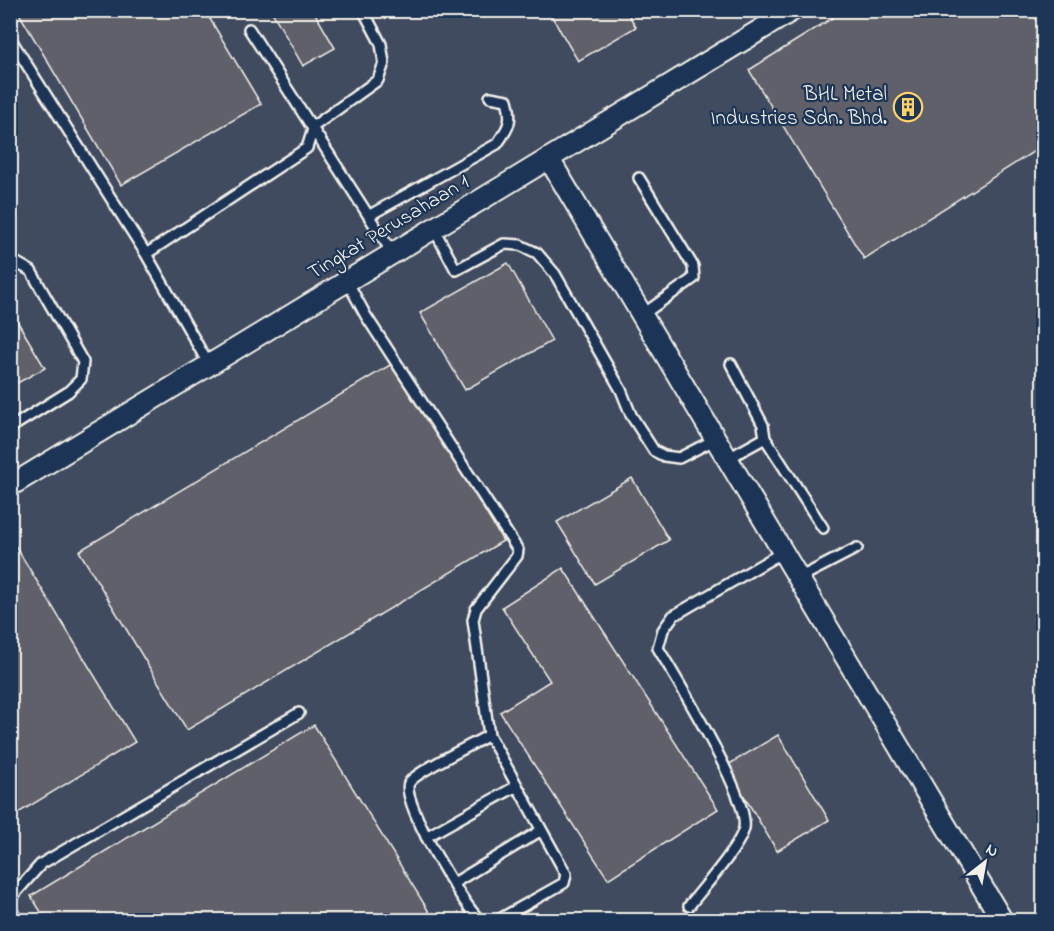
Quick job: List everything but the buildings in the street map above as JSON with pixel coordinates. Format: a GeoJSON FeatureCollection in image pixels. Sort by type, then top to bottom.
{"type":"FeatureCollection","features":[{"type":"Feature","properties":{"kind":"street","name":"Tingkat Perusahaan 1"},"geometry":{"type":"LineString","coordinates":[[10,486],[793,10]]}},
{"type":"Feature","properties":{"kind":"street"},"geometry":{"type":"LineString","coordinates":[[549,159],[1002,921]]}},
{"type":"Feature","properties":{"kind":"lane"},"geometry":{"type":"LineString","coordinates":[[146,254],[307,148],[314,126],[378,80],[384,63],[381,44],[363,10]]}},
{"type":"Feature","properties":{"kind":"lane"},"geometry":{"type":"LineString","coordinates":[[249,29],[314,126],[393,254]]}},
{"type":"Feature","properties":{"kind":"lane"},"geometry":{"type":"LineString","coordinates":[[10,38],[146,254],[209,366]]}},
{"type":"Feature","properties":{"kind":"lane"},"geometry":{"type":"LineString","coordinates":[[370,215],[497,144],[507,130],[511,115],[507,100],[490,97]]}},
{"type":"Feature","properties":{"kind":"lane"},"geometry":{"type":"LineString","coordinates":[[639,177],[693,266],[694,278],[642,315]]}},
{"type":"Feature","properties":{"kind":"lane"},"geometry":{"type":"LineString","coordinates":[[434,229],[458,270],[504,244],[520,244],[537,253],[555,274],[617,382],[636,424],[654,451],[664,456],[679,458],[716,439]]}},
{"type":"Feature","properties":{"kind":"lane"},"geometry":{"type":"LineString","coordinates":[[10,259],[31,271],[83,362],[81,379],[68,392],[10,428]]}},
{"type":"Feature","properties":{"kind":"lane"},"geometry":{"type":"LineString","coordinates":[[347,281],[366,316],[517,543],[517,556],[476,609],[472,620],[489,735],[515,787],[566,874],[566,878],[564,883],[498,921]]}},
{"type":"Feature","properties":{"kind":"lane"},"geometry":{"type":"LineString","coordinates":[[730,364],[763,425],[765,438],[823,528]]}},
{"type":"Feature","properties":{"kind":"lane"},"geometry":{"type":"LineString","coordinates":[[728,459],[765,438]]}},
{"type":"Feature","properties":{"kind":"lane"},"geometry":{"type":"LineString","coordinates":[[799,578],[857,548]]}},
{"type":"Feature","properties":{"kind":"lane"},"geometry":{"type":"LineString","coordinates":[[689,906],[738,841],[745,827],[741,809],[718,751],[658,648],[663,630],[673,616],[783,552]]}},
{"type":"Feature","properties":{"kind":"lane"},"geometry":{"type":"LineString","coordinates":[[10,899],[41,864],[299,713]]}},
{"type":"Feature","properties":{"kind":"lane"},"geometry":{"type":"LineString","coordinates":[[480,921],[426,837],[408,799],[409,784],[413,778],[489,735]]}},
{"type":"Feature","properties":{"kind":"lane"},"geometry":{"type":"LineString","coordinates":[[426,837],[515,787]]}},
{"type":"Feature","properties":{"kind":"lane"},"geometry":{"type":"LineString","coordinates":[[454,883],[540,831]]}},
{"type":"Feature","properties":{"kind":"lane"},"geometry":{"type":"LineString","coordinates":[[10,908],[17,921]]}},
{"type":"Feature","properties":{"kind":"shaded area"},"geometry":{"type":"Polygon","coordinates":[[[10,11],[1036,11],[1044,22],[1043,920],[11,920],[10,11]]]}},
{"type":"Feature","properties":{"kind":"place","name":"BHL Metal Industries Sdn. Bhd."},"geometry":{"type":"Point","coordinates":[908,107]}}]}
